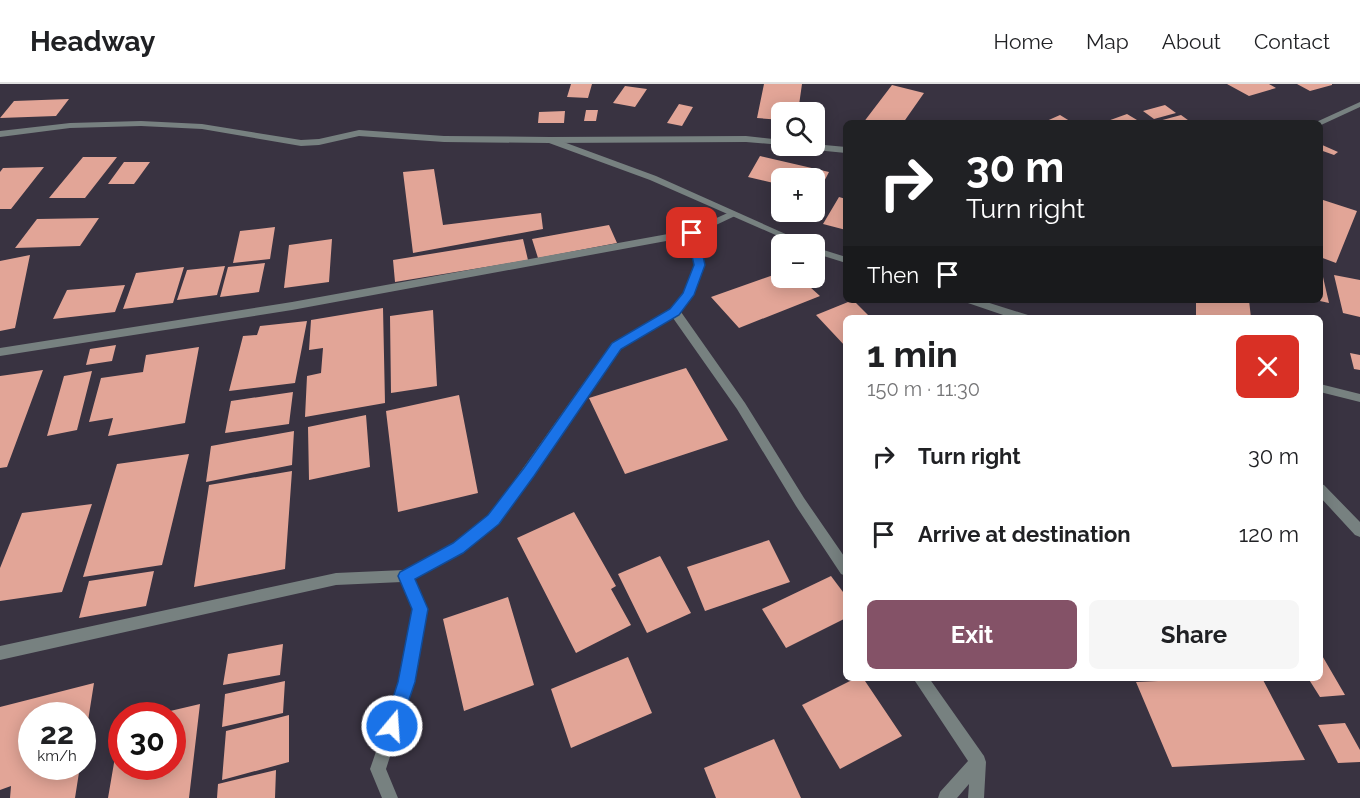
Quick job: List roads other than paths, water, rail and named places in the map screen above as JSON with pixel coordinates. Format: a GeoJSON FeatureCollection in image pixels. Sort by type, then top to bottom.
{"type":"FeatureCollection","features":[{"type":"Feature","properties":{"kind":"street"},"geometry":{"type":"LineString","coordinates":[[1323,121],[1360,104]]}},
{"type":"Feature","properties":{"kind":"street"},"geometry":{"type":"LineString","coordinates":[[0,134],[32,129],[106,125],[189,126],[301,143],[319,142],[359,133],[444,140],[746,139],[771,142]]}},
{"type":"Feature","properties":{"kind":"street"},"geometry":{"type":"LineString","coordinates":[[550,140],[653,178],[779,234]]}},
{"type":"Feature","properties":{"kind":"street"},"geometry":{"type":"LineString","coordinates":[[825,148],[843,150]]}},
{"type":"Feature","properties":{"kind":"street"},"geometry":{"type":"LineString","coordinates":[[0,352],[292,306],[692,233],[732,214]]}},
{"type":"Feature","properties":{"kind":"street"},"geometry":{"type":"LineString","coordinates":[[0,653],[336,579],[406,576],[458,548],[494,520],[616,346],[675,312],[688,295],[699,265],[692,233]]}},
{"type":"Feature","properties":{"kind":"street"},"geometry":{"type":"LineString","coordinates":[[825,253],[843,259]]}},
{"type":"Feature","properties":{"kind":"street"},"geometry":{"type":"LineString","coordinates":[[978,303],[1015,315]]}},
{"type":"Feature","properties":{"kind":"street"},"geometry":{"type":"LineString","coordinates":[[675,312],[741,406],[800,502],[843,566]]}},
{"type":"Feature","properties":{"kind":"street"},"geometry":{"type":"LineString","coordinates":[[1323,389],[1360,398]]}},
{"type":"Feature","properties":{"kind":"street"},"geometry":{"type":"LineString","coordinates":[[1323,492],[1360,531]]}},
{"type":"Feature","properties":{"kind":"street"},"geometry":{"type":"LineString","coordinates":[[390,798],[378,769],[406,682],[420,609],[406,576]]}},
{"type":"Feature","properties":{"kind":"street"},"geometry":{"type":"LineString","coordinates":[[922,681],[978,762],[976,798]]}},
{"type":"Feature","properties":{"kind":"street"},"geometry":{"type":"LineString","coordinates":[[946,798],[978,762]]}}]}
